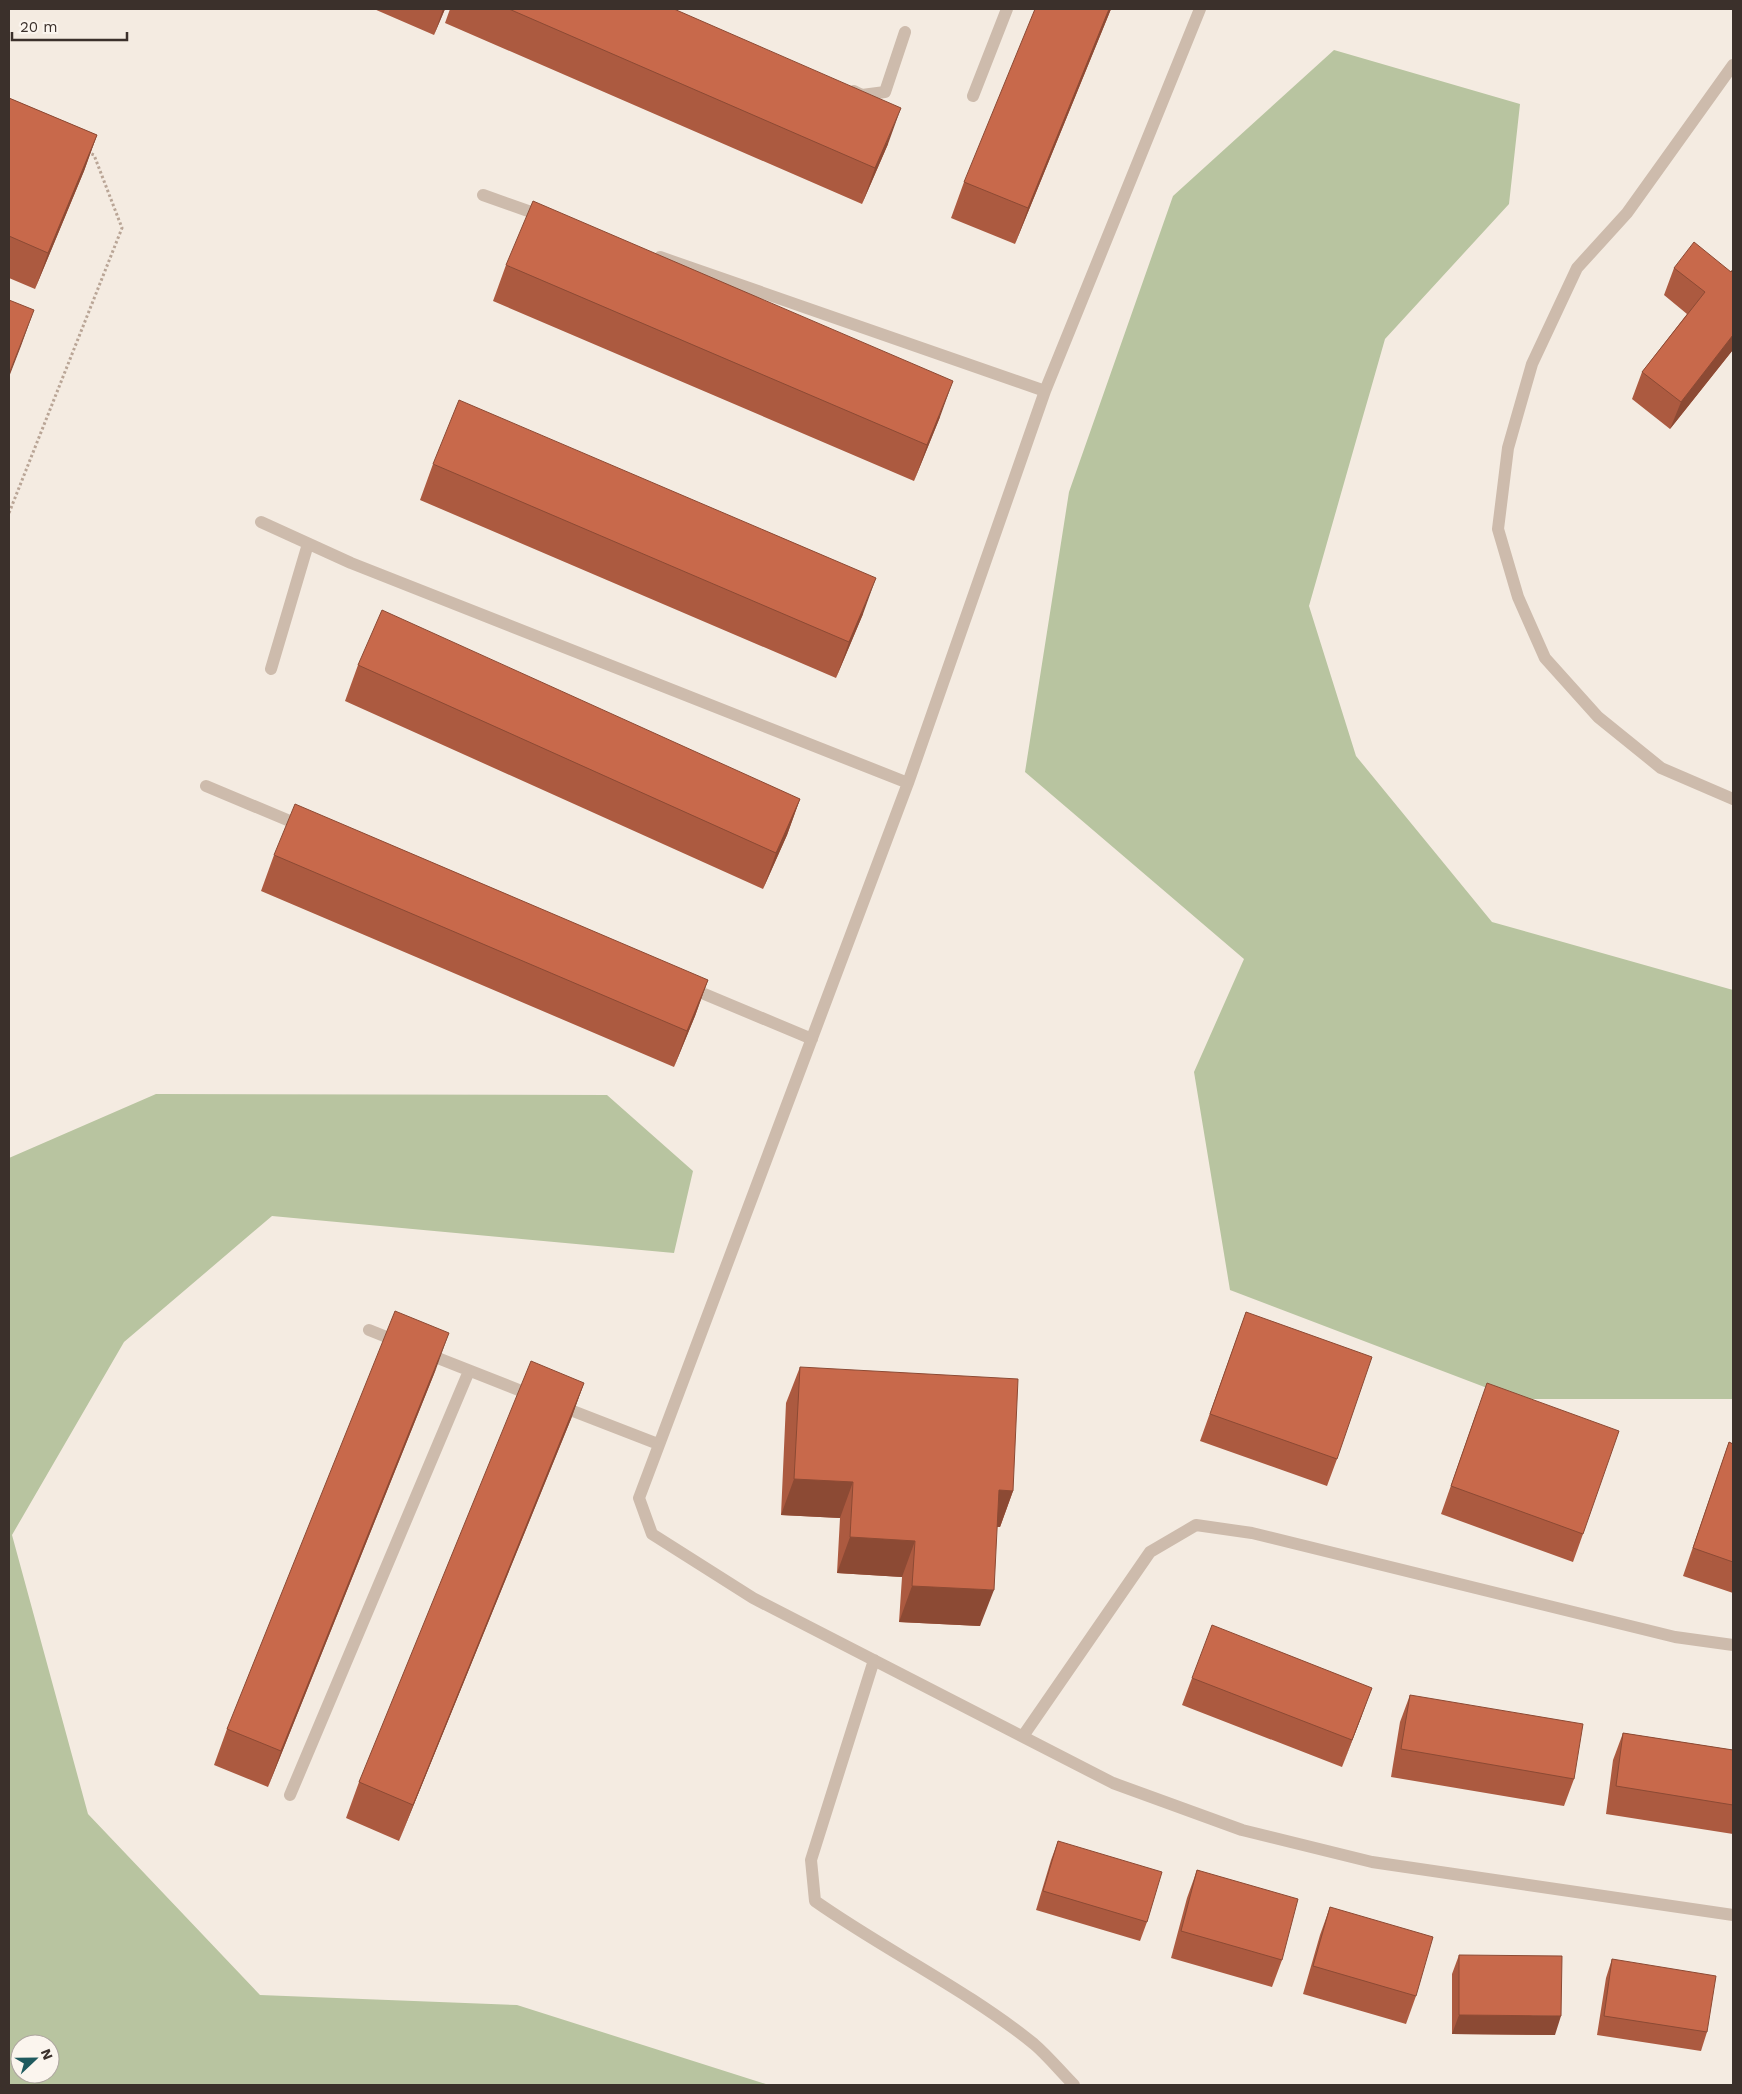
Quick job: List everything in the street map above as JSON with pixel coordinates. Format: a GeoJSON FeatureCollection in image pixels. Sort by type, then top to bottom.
{"type":"FeatureCollection","features":[{"type":"Feature","properties":{"kind":"lane"},"geometry":{"type":"LineString","coordinates":[[973,96],[1007,9]]}},
{"type":"Feature","properties":{"kind":"lane"},"geometry":{"type":"LineString","coordinates":[[1200,9],[1045,392],[908,783],[639,1498],[652,1534],[753,1598],[1113,1783],[1242,1830],[1372,1862],[1733,1915]]}},
{"type":"Feature","properties":{"kind":"lane"},"geometry":{"type":"LineString","coordinates":[[844,87],[862,95],[885,92],[905,32]]}},
{"type":"Feature","properties":{"kind":"lane"},"geometry":{"type":"LineString","coordinates":[[1733,66],[1627,213],[1577,268],[1532,364],[1508,448],[1498,529],[1518,597],[1545,658],[1598,717],[1661,768],[1733,799]]}},
{"type":"Feature","properties":{"kind":"lane"},"geometry":{"type":"LineString","coordinates":[[483,195],[558,221]]}},
{"type":"Feature","properties":{"kind":"lane"},"geometry":{"type":"LineString","coordinates":[[651,254],[1045,392]]}},
{"type":"Feature","properties":{"kind":"lane"},"geometry":{"type":"LineString","coordinates":[[261,522],[351,564],[908,783]]}},
{"type":"Feature","properties":{"kind":"lane"},"geometry":{"type":"LineString","coordinates":[[271,669],[308,544]]}},
{"type":"Feature","properties":{"kind":"lane"},"geometry":{"type":"LineString","coordinates":[[206,786],[316,832]]}},
{"type":"Feature","properties":{"kind":"lane"},"geometry":{"type":"LineString","coordinates":[[674,981],[812,1039]]}},
{"type":"Feature","properties":{"kind":"lane"},"geometry":{"type":"LineString","coordinates":[[369,1330],[658,1444]]}},
{"type":"Feature","properties":{"kind":"lane"},"geometry":{"type":"LineString","coordinates":[[290,1795],[470,1371]]}},
{"type":"Feature","properties":{"kind":"lane"},"geometry":{"type":"LineString","coordinates":[[1023,1736],[1150,1552],[1196,1525],[1252,1533],[1675,1637],[1733,1645]]}},
{"type":"Feature","properties":{"kind":"lane"},"geometry":{"type":"LineString","coordinates":[[874,1660],[811,1860],[815,1901],[849,1925],[969,1998],[1035,2045],[1074,2085]]}},
{"type":"Feature","properties":{"kind":"path"},"geometry":{"type":"LineString","coordinates":[[9,513],[122,228],[94,155],[86,152]]}},
{"type":"Feature","properties":{"kind":"green space"},"geometry":{"type":"Polygon","coordinates":[[[1334,50],[1520,104],[1509,204],[1385,339],[1309,606],[1356,756],[1492,922],[1733,990],[1733,1399],[1516,1399],[1230,1290],[1194,1072],[1244,959],[1025,772],[1069,492],[1173,196],[1334,50]]]}},
{"type":"Feature","properties":{"kind":"green space"},"geometry":{"type":"Polygon","coordinates":[[[156,1094],[607,1095],[693,1171],[674,1253],[272,1216],[124,1342],[12,1535],[88,1814],[260,1995],[517,2005],[769,2085],[9,2085],[9,1158],[156,1094]]]}},
{"type":"Feature","properties":{"kind":"building"},"geometry":{"type":"Polygon","coordinates":[[[509,9],[674,9],[901,108],[875,168],[509,9]]]}},
{"type":"Feature","properties":{"kind":"building"},"geometry":{"type":"Polygon","coordinates":[[[1035,9],[1109,9],[1028,208],[964,182],[1035,9]]]}},
{"type":"Feature","properties":{"kind":"building"},"geometry":{"type":"Polygon","coordinates":[[[9,98],[97,135],[48,253],[9,236],[9,98]]]}},
{"type":"Feature","properties":{"kind":"building"},"geometry":{"type":"Polygon","coordinates":[[[533,201],[953,381],[927,445],[506,265],[533,201]]]}},
{"type":"Feature","properties":{"kind":"building"},"geometry":{"type":"Polygon","coordinates":[[[1694,242],[1731,272],[1733,269],[1733,335],[1681,402],[1642,372],[1705,292],[1674,268],[1694,242]]]}},
{"type":"Feature","properties":{"kind":"building"},"geometry":{"type":"Polygon","coordinates":[[[9,300],[34,310],[9,374],[9,300]]]}},
{"type":"Feature","properties":{"kind":"building"},"geometry":{"type":"Polygon","coordinates":[[[459,400],[876,578],[849,642],[433,464],[459,400]]]}},
{"type":"Feature","properties":{"kind":"building"},"geometry":{"type":"Polygon","coordinates":[[[382,610],[800,799],[776,853],[358,665],[382,610]]]}},
{"type":"Feature","properties":{"kind":"building"},"geometry":{"type":"Polygon","coordinates":[[[295,804],[708,980],[687,1031],[274,855],[295,804]]]}},
{"type":"Feature","properties":{"kind":"building"},"geometry":{"type":"Polygon","coordinates":[[[395,1311],[449,1333],[281,1751],[227,1729],[395,1311]]]}},
{"type":"Feature","properties":{"kind":"building"},"geometry":{"type":"Polygon","coordinates":[[[1246,1312],[1372,1357],[1337,1459],[1210,1414],[1246,1312]]]}},
{"type":"Feature","properties":{"kind":"building"},"geometry":{"type":"Polygon","coordinates":[[[531,1361],[584,1383],[413,1805],[359,1782],[531,1361]]]}},
{"type":"Feature","properties":{"kind":"building"},"geometry":{"type":"Polygon","coordinates":[[[800,1367],[1018,1379],[1013,1491],[999,1490],[994,1590],[912,1586],[915,1541],[850,1537],[853,1482],[794,1479],[800,1367]]]}},
{"type":"Feature","properties":{"kind":"building"},"geometry":{"type":"Polygon","coordinates":[[[1487,1383],[1619,1431],[1583,1534],[1451,1486],[1487,1383]]]}},
{"type":"Feature","properties":{"kind":"building"},"geometry":{"type":"Polygon","coordinates":[[[1729,1442],[1733,1444],[1733,1562],[1693,1548],[1729,1442]]]}},
{"type":"Feature","properties":{"kind":"building"},"geometry":{"type":"Polygon","coordinates":[[[1212,1625],[1372,1688],[1352,1740],[1192,1678],[1212,1625]]]}},
{"type":"Feature","properties":{"kind":"building"},"geometry":{"type":"Polygon","coordinates":[[[1410,1695],[1583,1724],[1574,1779],[1401,1749],[1410,1695]]]}},
{"type":"Feature","properties":{"kind":"building"},"geometry":{"type":"Polygon","coordinates":[[[1623,1733],[1733,1750],[1733,1805],[1616,1786],[1623,1733]]]}},
{"type":"Feature","properties":{"kind":"building"},"geometry":{"type":"Polygon","coordinates":[[[1058,1841],[1162,1872],[1147,1922],[1043,1891],[1058,1841]]]}},
{"type":"Feature","properties":{"kind":"building"},"geometry":{"type":"Polygon","coordinates":[[[1197,1870],[1298,1899],[1282,1960],[1181,1931],[1197,1870]]]}},
{"type":"Feature","properties":{"kind":"building"},"geometry":{"type":"Polygon","coordinates":[[[1330,1907],[1433,1937],[1416,1996],[1313,1966],[1330,1907]]]}},
{"type":"Feature","properties":{"kind":"building"},"geometry":{"type":"Polygon","coordinates":[[[1459,1955],[1562,1956],[1561,2016],[1459,2015],[1459,1955]]]}},
{"type":"Feature","properties":{"kind":"building"},"geometry":{"type":"Polygon","coordinates":[[[1612,1959],[1716,1976],[1707,2032],[1604,2016],[1612,1959]]]}}]}
